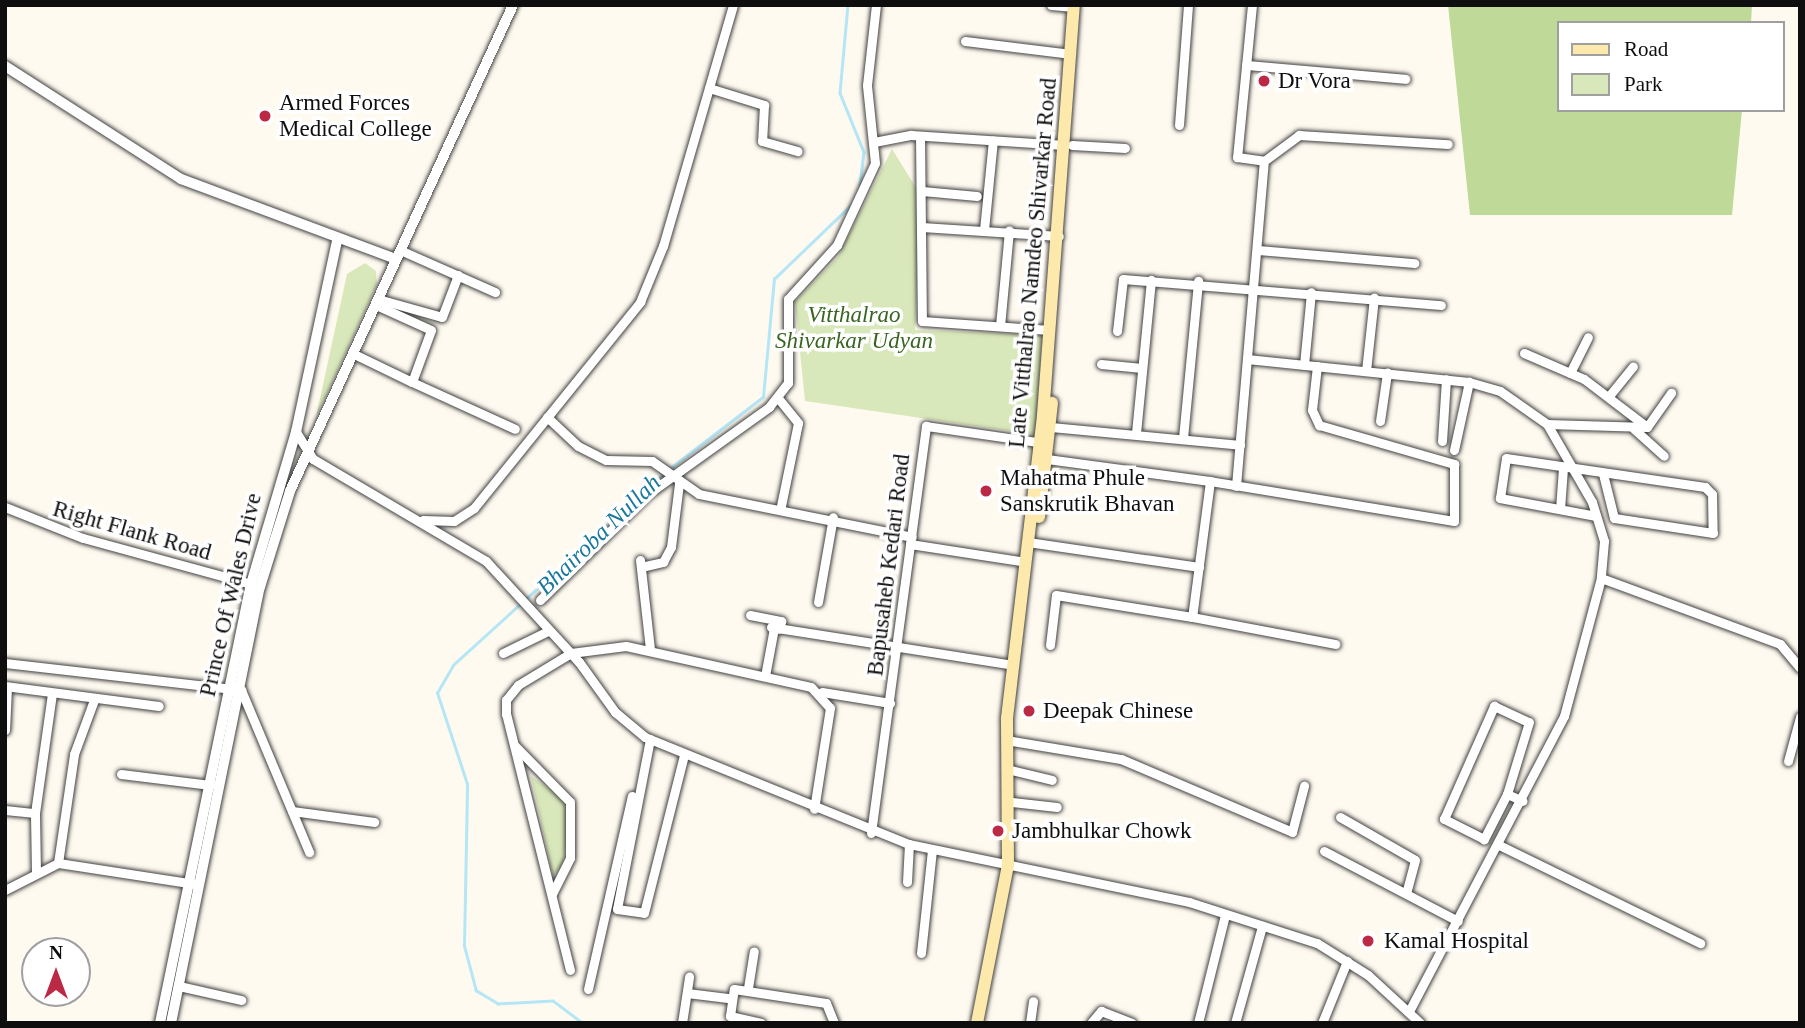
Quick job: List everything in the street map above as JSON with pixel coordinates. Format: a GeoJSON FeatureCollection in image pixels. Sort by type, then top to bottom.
{"type":"FeatureCollection","features":[{"type":"Feature","properties":{"kind":"main road","name":"Late Vitthalrao Namdeo Shivarkar Road"},"geometry":{"type":"LineString","coordinates":[[985,1023],[1011,863],[1012,741],[1044,443],[1050,330],[1068,145],[1071,54],[1077,6]]}},
{"type":"Feature","properties":{"kind":"main road","name":"Late Vitthalrao Namdeo Shivarkar Road"},"geometry":{"type":"LineString","coordinates":[[977,1023],[1011,863],[1004,768],[1026,562],[1047,459],[1044,443],[1051,427],[1077,6]]}},
{"type":"Feature","properties":{"kind":"street","name":"Prince Of Wales Drive"},"geometry":{"type":"LineString","coordinates":[[171,1023],[210,785],[261,584],[290,491],[513,5]]}},
{"type":"Feature","properties":{"kind":"street"},"geometry":{"type":"LineString","coordinates":[[421,520],[465,517],[640,302],[733,5]]}},
{"type":"Feature","properties":{"kind":"street"},"geometry":{"type":"LineString","coordinates":[[540,600],[649,494],[677,482],[778,398],[790,370],[788,299],[837,245],[869,181],[874,142],[867,85],[876,5]]}},
{"type":"Feature","properties":{"kind":"street"},"geometry":{"type":"LineString","coordinates":[[1051,5],[1077,6]]}},
{"type":"Feature","properties":{"kind":"street"},"geometry":{"type":"LineString","coordinates":[[1180,125],[1188,5]]}},
{"type":"Feature","properties":{"kind":"street"},"geometry":{"type":"LineString","coordinates":[[1252,5],[1237,157],[1264,161],[1299,135],[1448,144]]}},
{"type":"Feature","properties":{"kind":"street"},"geometry":{"type":"LineString","coordinates":[[965,41],[1071,54]]}},
{"type":"Feature","properties":{"kind":"street"},"geometry":{"type":"LineString","coordinates":[[1246,65],[1405,79]]}},
{"type":"Feature","properties":{"kind":"street"},"geometry":{"type":"LineString","coordinates":[[5,66],[164,170],[337,240],[398,255],[458,275],[495,292]]}},
{"type":"Feature","properties":{"kind":"street"},"geometry":{"type":"LineString","coordinates":[[709,88],[764,105],[762,141],[798,151]]}},
{"type":"Feature","properties":{"kind":"street"},"geometry":{"type":"LineString","coordinates":[[874,142],[920,136],[1125,149]]}},
{"type":"Feature","properties":{"kind":"street"},"geometry":{"type":"LineString","coordinates":[[920,136],[922,321],[1050,330]]}},
{"type":"Feature","properties":{"kind":"street"},"geometry":{"type":"LineString","coordinates":[[984,230],[993,140]]}},
{"type":"Feature","properties":{"kind":"street"},"geometry":{"type":"LineString","coordinates":[[1236,486],[1264,161]]}},
{"type":"Feature","properties":{"kind":"street"},"geometry":{"type":"LineString","coordinates":[[922,191],[977,195]]}},
{"type":"Feature","properties":{"kind":"street"},"geometry":{"type":"LineString","coordinates":[[922,227],[1009,230],[1059,236]]}},
{"type":"Feature","properties":{"kind":"street"},"geometry":{"type":"LineString","coordinates":[[1000,326],[1009,230]]}},
{"type":"Feature","properties":{"kind":"street","name":"Prince Of Wales Drive"},"geometry":{"type":"LineString","coordinates":[[160,1023],[195,884],[235,689],[251,584],[296,432],[337,240]]}},
{"type":"Feature","properties":{"kind":"street"},"geometry":{"type":"LineString","coordinates":[[1258,250],[1414,263]]}},
{"type":"Feature","properties":{"kind":"street"},"geometry":{"type":"LineString","coordinates":[[377,302],[442,317],[458,275]]}},
{"type":"Feature","properties":{"kind":"street"},"geometry":{"type":"LineString","coordinates":[[1117,331],[1123,279],[1198,281],[1441,305]]}},
{"type":"Feature","properties":{"kind":"street"},"geometry":{"type":"LineString","coordinates":[[1136,433],[1151,280]]}},
{"type":"Feature","properties":{"kind":"street"},"geometry":{"type":"LineString","coordinates":[[1182,438],[1198,281]]}},
{"type":"Feature","properties":{"kind":"street"},"geometry":{"type":"LineString","coordinates":[[1304,365],[1311,292]]}},
{"type":"Feature","properties":{"kind":"street"},"geometry":{"type":"LineString","coordinates":[[1366,371],[1374,297]]}},
{"type":"Feature","properties":{"kind":"street"},"geometry":{"type":"LineString","coordinates":[[377,302],[431,330],[412,382]]}},
{"type":"Feature","properties":{"kind":"street"},"geometry":{"type":"LineString","coordinates":[[1570,373],[1588,337]]}},
{"type":"Feature","properties":{"kind":"street"},"geometry":{"type":"LineString","coordinates":[[1524,353],[1570,373],[1609,396],[1647,427]]}},
{"type":"Feature","properties":{"kind":"street"},"geometry":{"type":"LineString","coordinates":[[354,355],[515,429]]}},
{"type":"Feature","properties":{"kind":"street"},"geometry":{"type":"LineString","coordinates":[[1247,359],[1446,379],[1500,391],[1547,424],[1574,470],[1596,516],[1604,541],[1601,578],[1564,716],[1523,801],[1409,1011]]}},
{"type":"Feature","properties":{"kind":"street"},"geometry":{"type":"LineString","coordinates":[[1101,364],[1142,368]]}},
{"type":"Feature","properties":{"kind":"street"},"geometry":{"type":"LineString","coordinates":[[1047,459],[1210,481],[1454,521],[1454,464],[1319,425],[1312,410],[1317,366]]}},
{"type":"Feature","properties":{"kind":"street"},"geometry":{"type":"LineString","coordinates":[[1609,396],[1633,366]]}},
{"type":"Feature","properties":{"kind":"street"},"geometry":{"type":"LineString","coordinates":[[1380,421],[1387,373]]}},
{"type":"Feature","properties":{"kind":"street"},"geometry":{"type":"LineString","coordinates":[[1442,441],[1446,379]]}},
{"type":"Feature","properties":{"kind":"street"},"geometry":{"type":"LineString","coordinates":[[1454,450],[1469,382]]}},
{"type":"Feature","properties":{"kind":"street"},"geometry":{"type":"LineString","coordinates":[[1647,427],[1671,393]]}},
{"type":"Feature","properties":{"kind":"street"},"geometry":{"type":"LineString","coordinates":[[778,398],[798,423],[781,506]]}},
{"type":"Feature","properties":{"kind":"street"},"geometry":{"type":"LineString","coordinates":[[547,417],[578,446],[606,460],[658,465],[677,482],[699,494],[781,506],[833,517],[911,541],[1026,562]]}},
{"type":"Feature","properties":{"kind":"street"},"geometry":{"type":"LineString","coordinates":[[1547,424],[1647,427]]}},
{"type":"Feature","properties":{"kind":"street","name":"Bapusaheb Kedari Road"},"geometry":{"type":"LineString","coordinates":[[871,833],[926,426],[1044,443]]}},
{"type":"Feature","properties":{"kind":"street"},"geometry":{"type":"LineString","coordinates":[[1051,427],[1240,444]]}},
{"type":"Feature","properties":{"kind":"street"},"geometry":{"type":"LineString","coordinates":[[1633,428],[1664,456]]}},
{"type":"Feature","properties":{"kind":"street"},"geometry":{"type":"LineString","coordinates":[[296,432],[310,452],[421,520],[504,579],[545,628],[571,653],[615,712],[648,738],[871,833],[932,850],[1011,863],[1225,915],[1317,943],[1348,961],[1420,1023]]}},
{"type":"Feature","properties":{"kind":"street"},"geometry":{"type":"LineString","coordinates":[[1596,516],[1500,498],[1506,458],[1705,487],[1712,494],[1713,533],[1614,518],[1603,474]]}},
{"type":"Feature","properties":{"kind":"street"},"geometry":{"type":"LineString","coordinates":[[1560,509],[1563,468]]}},
{"type":"Feature","properties":{"kind":"street"},"geometry":{"type":"LineString","coordinates":[[1192,617],[1210,481]]}},
{"type":"Feature","properties":{"kind":"street"},"geometry":{"type":"LineString","coordinates":[[650,649],[641,564],[663,562],[671,547],[677,482]]}},
{"type":"Feature","properties":{"kind":"street","name":"Right Flank Road"},"geometry":{"type":"LineString","coordinates":[[5,507],[72,535],[251,584]]}},
{"type":"Feature","properties":{"kind":"street"},"geometry":{"type":"LineString","coordinates":[[818,602],[833,517]]}},
{"type":"Feature","properties":{"kind":"street"},"geometry":{"type":"LineString","coordinates":[[1032,543],[1199,567]]}},
{"type":"Feature","properties":{"kind":"street"},"geometry":{"type":"LineString","coordinates":[[1601,578],[1780,644],[1800,668]]}},
{"type":"Feature","properties":{"kind":"street"},"geometry":{"type":"LineString","coordinates":[[1050,645],[1056,595],[1335,644]]}},
{"type":"Feature","properties":{"kind":"street"},"geometry":{"type":"LineString","coordinates":[[750,615],[780,621],[775,628],[765,676]]}},
{"type":"Feature","properties":{"kind":"street"},"geometry":{"type":"LineString","coordinates":[[503,653],[545,628]]}},
{"type":"Feature","properties":{"kind":"street"},"geometry":{"type":"LineString","coordinates":[[775,628],[1013,665]]}},
{"type":"Feature","properties":{"kind":"street"},"geometry":{"type":"LineString","coordinates":[[570,970],[514,746],[506,700],[571,653],[650,649],[820,692],[890,703]]}},
{"type":"Feature","properties":{"kind":"street"},"geometry":{"type":"LineString","coordinates":[[5,663],[235,689],[309,852]]}},
{"type":"Feature","properties":{"kind":"street"},"geometry":{"type":"LineString","coordinates":[[5,730],[6,686],[94,700],[159,706]]}},
{"type":"Feature","properties":{"kind":"street"},"geometry":{"type":"LineString","coordinates":[[814,809],[830,719],[820,692]]}},
{"type":"Feature","properties":{"kind":"street"},"geometry":{"type":"LineString","coordinates":[[36,872],[35,813],[52,694]]}},
{"type":"Feature","properties":{"kind":"street"},"geometry":{"type":"LineString","coordinates":[[58,863],[74,754],[94,700]]}},
{"type":"Feature","properties":{"kind":"street"},"geometry":{"type":"LineString","coordinates":[[1494,706],[1529,722],[1507,793],[1484,839],[1444,819],[1494,706]]}},
{"type":"Feature","properties":{"kind":"street"},"geometry":{"type":"LineString","coordinates":[[1788,761],[1800,717]]}},
{"type":"Feature","properties":{"kind":"street"},"geometry":{"type":"LineString","coordinates":[[648,738],[617,909],[644,913],[684,755]]}},
{"type":"Feature","properties":{"kind":"street"},"geometry":{"type":"LineString","coordinates":[[588,989],[648,738]]}},
{"type":"Feature","properties":{"kind":"street"},"geometry":{"type":"LineString","coordinates":[[1012,741],[1121,759],[1292,832],[1304,786]]}},
{"type":"Feature","properties":{"kind":"street"},"geometry":{"type":"LineString","coordinates":[[514,746],[570,802],[570,858],[552,894]]}},
{"type":"Feature","properties":{"kind":"street"},"geometry":{"type":"LineString","coordinates":[[1011,770],[1052,780]]}},
{"type":"Feature","properties":{"kind":"street"},"geometry":{"type":"LineString","coordinates":[[121,774],[210,785]]}},
{"type":"Feature","properties":{"kind":"street"},"geometry":{"type":"LineString","coordinates":[[1507,793],[1523,801]]}},
{"type":"Feature","properties":{"kind":"street"},"geometry":{"type":"LineString","coordinates":[[1012,802],[1057,807]]}},
{"type":"Feature","properties":{"kind":"street"},"geometry":{"type":"LineString","coordinates":[[5,810],[35,813]]}},
{"type":"Feature","properties":{"kind":"street"},"geometry":{"type":"LineString","coordinates":[[292,811],[374,822]]}},
{"type":"Feature","properties":{"kind":"street"},"geometry":{"type":"LineString","coordinates":[[1340,817],[1415,860],[1406,893]]}},
{"type":"Feature","properties":{"kind":"street"},"geometry":{"type":"LineString","coordinates":[[907,882],[909,844]]}},
{"type":"Feature","properties":{"kind":"street"},"geometry":{"type":"LineString","coordinates":[[1499,845],[1700,943]]}},
{"type":"Feature","properties":{"kind":"street"},"geometry":{"type":"LineString","coordinates":[[921,953],[932,850]]}},
{"type":"Feature","properties":{"kind":"street"},"geometry":{"type":"LineString","coordinates":[[1324,851],[1458,920]]}},
{"type":"Feature","properties":{"kind":"street"},"geometry":{"type":"LineString","coordinates":[[5,890],[58,863],[195,884]]}},
{"type":"Feature","properties":{"kind":"street"},"geometry":{"type":"LineString","coordinates":[[1198,1023],[1225,915]]}},
{"type":"Feature","properties":{"kind":"street"},"geometry":{"type":"LineString","coordinates":[[1235,1023],[1262,926]]}},
{"type":"Feature","properties":{"kind":"street"},"geometry":{"type":"LineString","coordinates":[[748,988],[754,951]]}},
{"type":"Feature","properties":{"kind":"street"},"geometry":{"type":"LineString","coordinates":[[1322,1023],[1348,961]]}},
{"type":"Feature","properties":{"kind":"street"},"geometry":{"type":"LineString","coordinates":[[682,1023],[689,977]]}},
{"type":"Feature","properties":{"kind":"street"},"geometry":{"type":"LineString","coordinates":[[179,986],[241,1000]]}},
{"type":"Feature","properties":{"kind":"street"},"geometry":{"type":"LineString","coordinates":[[761,1023],[730,1016],[728,998],[734,989],[748,988],[826,1003],[834,1023]]}},
{"type":"Feature","properties":{"kind":"street"},"geometry":{"type":"LineString","coordinates":[[687,993],[728,998]]}},
{"type":"Feature","properties":{"kind":"street"},"geometry":{"type":"LineString","coordinates":[[1030,1023],[1033,1001]]}},
{"type":"Feature","properties":{"kind":"street"},"geometry":{"type":"LineString","coordinates":[[1091,1023],[1101,1011],[1132,1023]]}},
{"type":"Feature","properties":{"kind":"green space"},"geometry":{"type":"Polygon","coordinates":[[[1448,5],[1752,5],[1751,21],[1556,21],[1556,112],[1742,112],[1732,215],[1470,215],[1448,5]]]}},
{"type":"Feature","properties":{"kind":"green space","name":"Vitthalrao Shivarkar Udyan"},"geometry":{"type":"Polygon","coordinates":[[[892,149],[920,194],[915,330],[1042,335],[1036,435],[805,401],[795,302],[838,257],[892,149]]]}},
{"type":"Feature","properties":{"kind":"green space"},"geometry":{"type":"Polygon","coordinates":[[[365,263],[376,271],[377,284],[316,417],[347,274],[365,263]]]}},
{"type":"Feature","properties":{"kind":"green space"},"geometry":{"type":"Polygon","coordinates":[[[531,776],[571,805],[563,864],[553,876],[531,776]]]}},
{"type":"Feature","properties":{"kind":"waterway","name":"Bhairoba Nullah"},"geometry":{"type":"LineString","coordinates":[[848,5],[840,93],[864,152],[860,185]]}},
{"type":"Feature","properties":{"kind":"waterway","name":"Bhairoba Nullah"},"geometry":{"type":"LineString","coordinates":[[669,469],[763,397],[774,279],[852,204]]}},
{"type":"Feature","properties":{"kind":"waterway","name":"Bhairoba Nullah"},"geometry":{"type":"LineString","coordinates":[[582,1023],[553,1001],[498,1004],[476,991],[464,946],[467,784],[437,693],[453,665],[664,473]]}},
{"type":"Feature","properties":{"kind":"place","name":"Dr Vora"},"geometry":{"type":"Point","coordinates":[1264,81]}},
{"type":"Feature","properties":{"kind":"place","name":"Armed Forces Medical College"},"geometry":{"type":"Point","coordinates":[265,116]}},
{"type":"Feature","properties":{"kind":"place","name":"Mahatma Phule Sanskrutik Bhavan"},"geometry":{"type":"Point","coordinates":[986,491]}},
{"type":"Feature","properties":{"kind":"place","name":"Deepak Chinese"},"geometry":{"type":"Point","coordinates":[1029,711]}},
{"type":"Feature","properties":{"kind":"place","name":"Jambhulkar Chowk"},"geometry":{"type":"Point","coordinates":[998,831]}},
{"type":"Feature","properties":{"kind":"place","name":"Kamal Hospital"},"geometry":{"type":"Point","coordinates":[1368,941]}}]}
